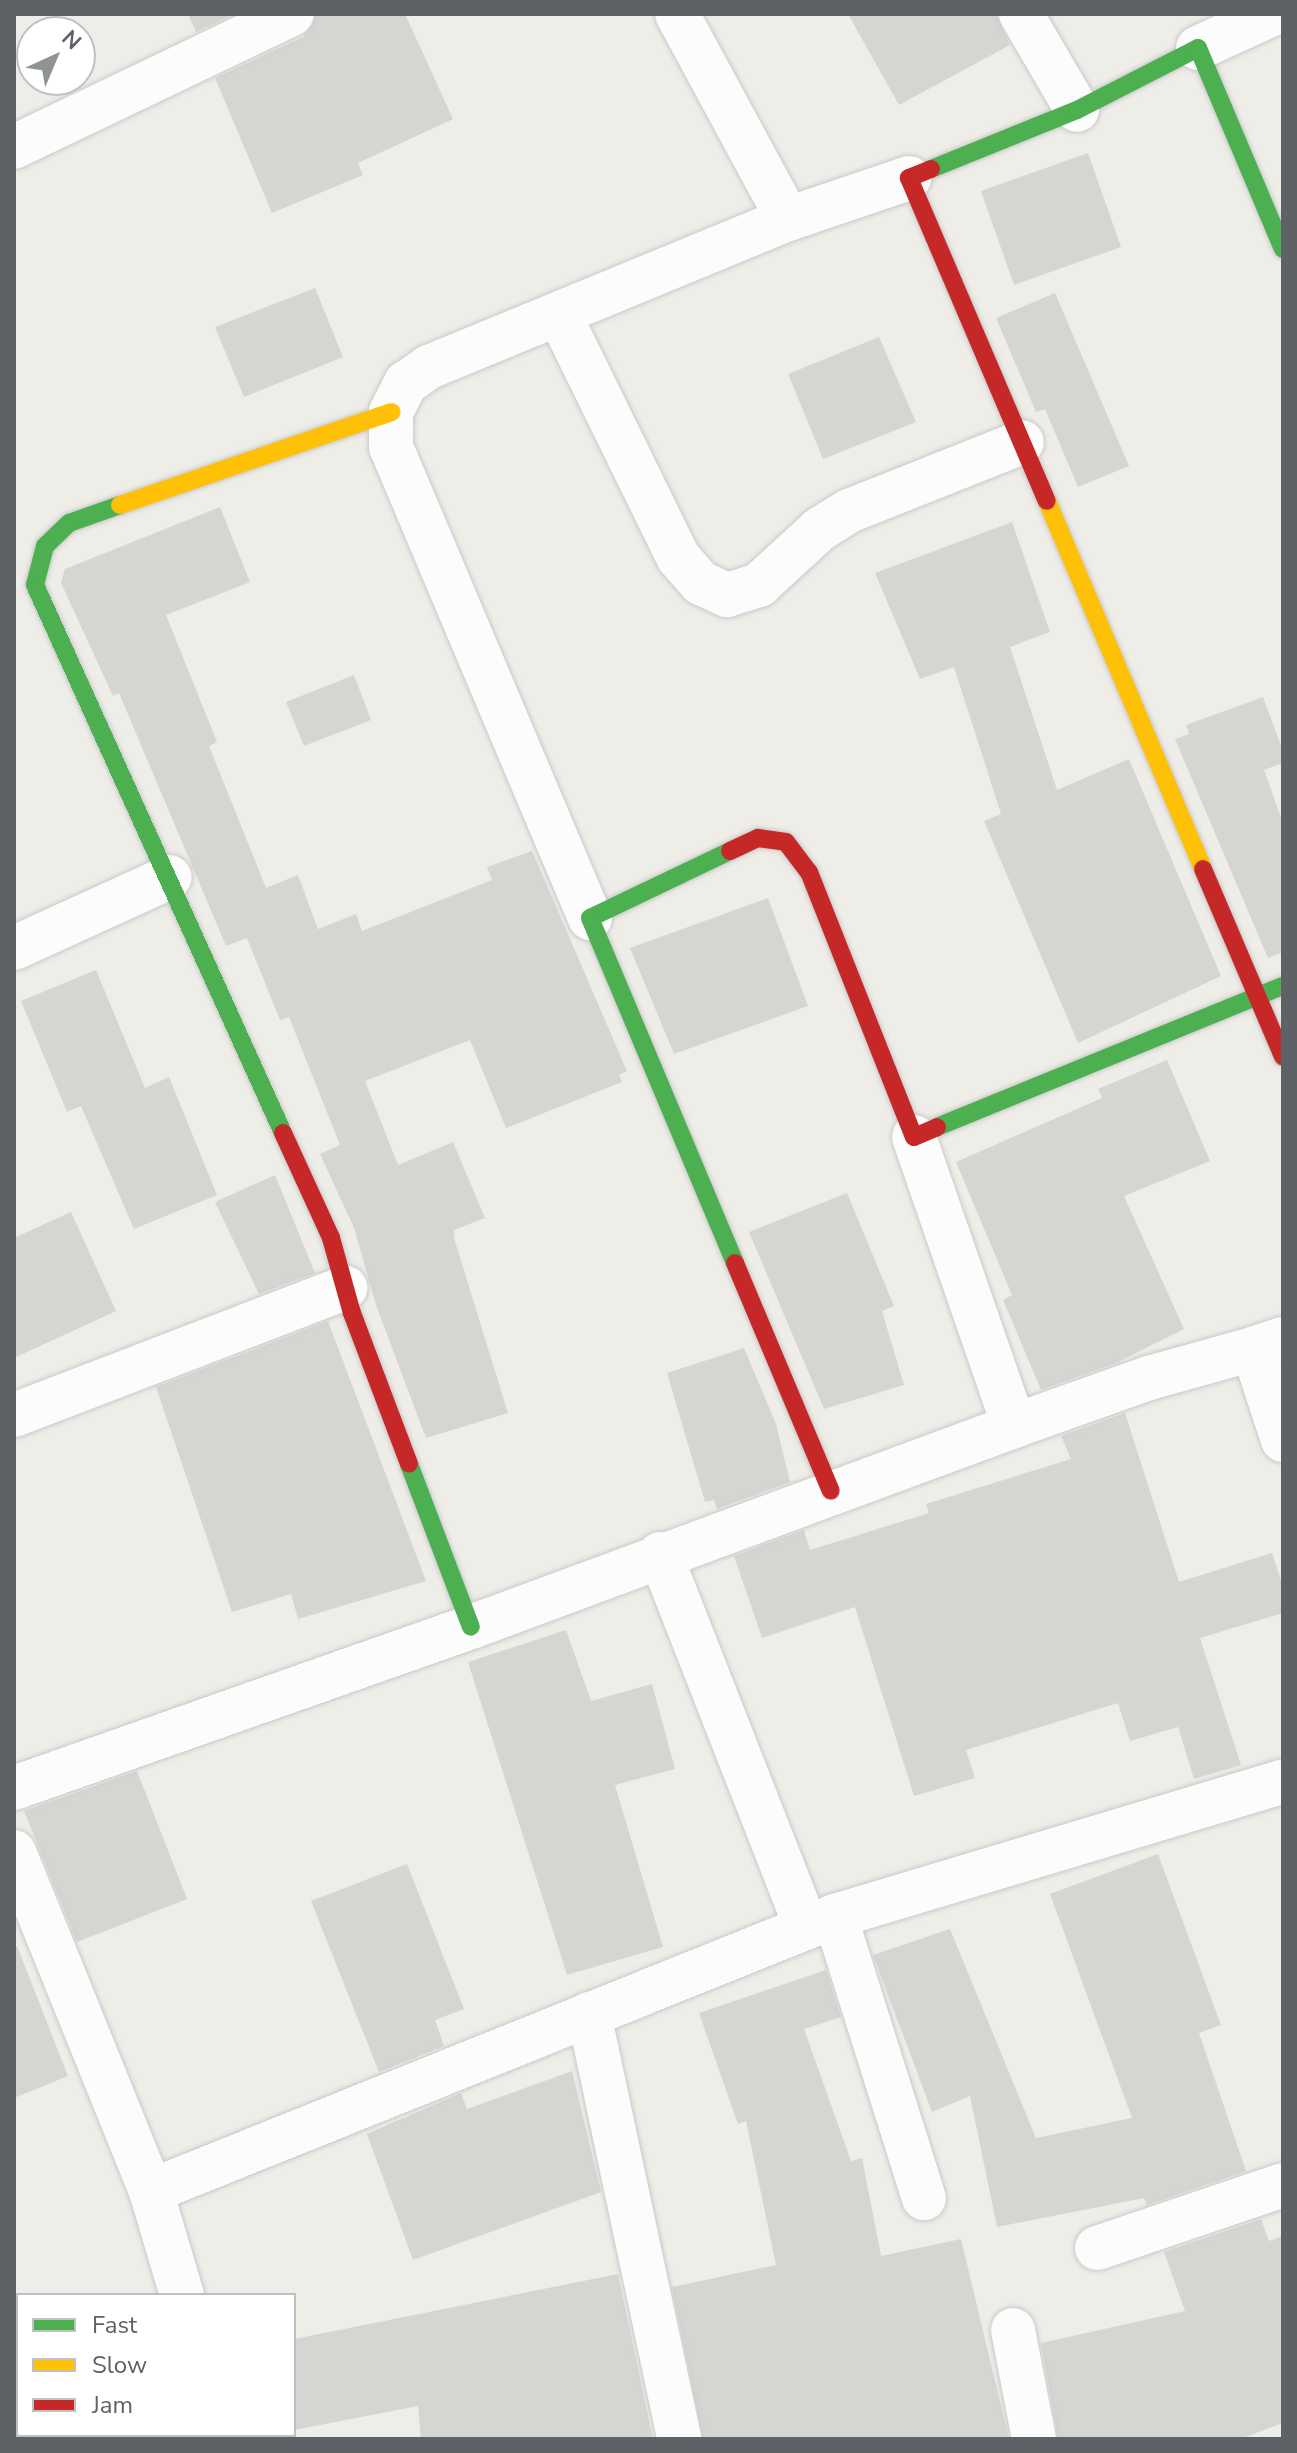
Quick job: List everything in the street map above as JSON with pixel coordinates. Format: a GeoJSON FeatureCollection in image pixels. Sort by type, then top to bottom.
{"type":"FeatureCollection","features":[{"type":"Feature","properties":{"kind":"street"},"geometry":{"type":"LineString","coordinates":[[14,147],[292,14]]}},
{"type":"Feature","properties":{"kind":"street"},"geometry":{"type":"LineString","coordinates":[[677,14],[788,219]]}},
{"type":"Feature","properties":{"kind":"street"},"geometry":{"type":"LineString","coordinates":[[1021,14],[1077,110]]}},
{"type":"Feature","properties":{"kind":"street"},"geometry":{"type":"LineString","coordinates":[[831,1491],[391,447],[391,412],[406,383],[429,367],[788,219],[909,178],[1077,110],[1272,14]]}},
{"type":"Feature","properties":{"kind":"street"},"geometry":{"type":"LineString","coordinates":[[1198,48],[1283,249]]}},
{"type":"Feature","properties":{"kind":"street"},"geometry":{"type":"LineString","coordinates":[[909,178],[1283,1057]]}},
{"type":"Feature","properties":{"kind":"street"},"geometry":{"type":"LineString","coordinates":[[559,314],[678,557],[701,583],[727,595],[759,585],[820,529],[849,511],[1022,442]]}},
{"type":"Feature","properties":{"kind":"street"},"geometry":{"type":"LineString","coordinates":[[391,412],[69,523],[45,546],[35,585],[170,877],[331,1238],[345,1288],[471,1627]]}},
{"type":"Feature","properties":{"kind":"street"},"geometry":{"type":"LineString","coordinates":[[590,918],[758,838],[786,842],[809,872],[914,1137],[1014,1426]]}},
{"type":"Feature","properties":{"kind":"street"},"geometry":{"type":"LineString","coordinates":[[14,948],[170,877]]}},
{"type":"Feature","properties":{"kind":"street"},"geometry":{"type":"LineString","coordinates":[[914,1137],[1283,986]]}},
{"type":"Feature","properties":{"kind":"street"},"geometry":{"type":"LineString","coordinates":[[14,1415],[345,1288]]}},
{"type":"Feature","properties":{"kind":"street"},"geometry":{"type":"LineString","coordinates":[[14,1788],[471,1627],[831,1491],[1149,1378],[1268,1344],[1283,1440]]}},
{"type":"Feature","properties":{"kind":"street"},"geometry":{"type":"LineString","coordinates":[[660,1554],[820,1922],[924,2198]]}},
{"type":"Feature","properties":{"kind":"street"},"geometry":{"type":"LineString","coordinates":[[151,2191],[820,1922],[1283,1782]]}},
{"type":"Feature","properties":{"kind":"street"},"geometry":{"type":"LineString","coordinates":[[14,1852],[151,2191],[181,2293]]}},
{"type":"Feature","properties":{"kind":"street"},"geometry":{"type":"LineString","coordinates":[[589,2014],[679,2439]]}},
{"type":"Feature","properties":{"kind":"street"},"geometry":{"type":"LineString","coordinates":[[1097,2248],[1283,2185]]}},
{"type":"Feature","properties":{"kind":"street"},"geometry":{"type":"LineString","coordinates":[[1013,2330],[1034,2439]]}},
{"type":"Feature","properties":{"kind":"building"},"geometry":{"type":"Polygon","coordinates":[[[188,14],[234,14],[196,32],[188,14]]]}},
{"type":"Feature","properties":{"kind":"building"},"geometry":{"type":"Polygon","coordinates":[[[317,14],[405,14],[453,119],[358,163],[363,175],[272,213],[215,78],[303,37],[317,14]]]}},
{"type":"Feature","properties":{"kind":"building"},"geometry":{"type":"Polygon","coordinates":[[[848,14],[996,14],[1010,45],[899,105],[848,14]]]}},
{"type":"Feature","properties":{"kind":"building"},"geometry":{"type":"Polygon","coordinates":[[[1088,153],[1121,247],[1014,285],[981,191],[1088,153]]]}},
{"type":"Feature","properties":{"kind":"building"},"geometry":{"type":"Polygon","coordinates":[[[315,288],[343,357],[244,397],[215,327],[315,288]]]}},
{"type":"Feature","properties":{"kind":"building"},"geometry":{"type":"Polygon","coordinates":[[[1055,293],[1129,466],[1078,487],[1045,409],[1036,412],[996,318],[1055,293]]]}},
{"type":"Feature","properties":{"kind":"building"},"geometry":{"type":"Polygon","coordinates":[[[879,337],[916,422],[823,459],[788,374],[879,337]]]}},
{"type":"Feature","properties":{"kind":"building"},"geometry":{"type":"Polygon","coordinates":[[[220,507],[250,582],[166,615],[217,742],[209,746],[266,888],[298,875],[318,929],[356,914],[362,931],[492,880],[487,867],[532,851],[627,1071],[619,1075],[622,1082],[506,1128],[470,1040],[365,1081],[398,1165],[453,1142],[485,1218],[454,1230],[454,1238],[508,1413],[426,1438],[376,1305],[354,1228],[320,1154],[340,1145],[289,1017],[280,1020],[247,938],[226,946],[119,693],[113,696],[61,583],[65,569],[220,507]]]}},
{"type":"Feature","properties":{"kind":"building"},"geometry":{"type":"Polygon","coordinates":[[[1012,522],[1050,632],[1010,647],[1057,790],[1129,759],[1221,976],[1078,1043],[984,821],[1001,814],[954,667],[920,679],[875,573],[1012,522]]]}},
{"type":"Feature","properties":{"kind":"building"},"geometry":{"type":"Polygon","coordinates":[[[354,675],[371,720],[304,746],[286,702],[354,675]]]}},
{"type":"Feature","properties":{"kind":"building"},"geometry":{"type":"Polygon","coordinates":[[[1263,697],[1283,751],[1283,763],[1264,770],[1283,823],[1283,952],[1268,958],[1175,739],[1189,734],[1186,725],[1263,697]]]}},
{"type":"Feature","properties":{"kind":"building"},"geometry":{"type":"Polygon","coordinates":[[[768,898],[808,1006],[674,1054],[630,948],[768,898]]]}},
{"type":"Feature","properties":{"kind":"building"},"geometry":{"type":"Polygon","coordinates":[[[96,970],[145,1088],[169,1077],[217,1195],[134,1229],[81,1106],[67,1112],[21,1001],[96,970]]]}},
{"type":"Feature","properties":{"kind":"building"},"geometry":{"type":"Polygon","coordinates":[[[1167,1060],[1210,1161],[1124,1196],[1184,1329],[1116,1363],[1041,1390],[1003,1300],[1012,1295],[956,1162],[1102,1098],[1098,1089],[1167,1060]]]}},
{"type":"Feature","properties":{"kind":"building"},"geometry":{"type":"Polygon","coordinates":[[[275,1175],[315,1273],[259,1294],[215,1202],[275,1175]]]}},
{"type":"Feature","properties":{"kind":"building"},"geometry":{"type":"Polygon","coordinates":[[[847,1193],[894,1306],[882,1311],[904,1385],[824,1409],[749,1232],[847,1193]]]}},
{"type":"Feature","properties":{"kind":"building"},"geometry":{"type":"Polygon","coordinates":[[[71,1212],[116,1311],[14,1358],[14,1238],[71,1212]]]}},
{"type":"Feature","properties":{"kind":"building"},"geometry":{"type":"Polygon","coordinates":[[[328,1321],[426,1581],[298,1619],[291,1594],[232,1612],[156,1387],[328,1321]]]}},
{"type":"Feature","properties":{"kind":"building"},"geometry":{"type":"Polygon","coordinates":[[[744,1348],[776,1424],[790,1482],[717,1509],[714,1500],[705,1502],[667,1373],[744,1348]]]}},
{"type":"Feature","properties":{"kind":"building"},"geometry":{"type":"Polygon","coordinates":[[[1125,1413],[1179,1582],[1272,1553],[1283,1586],[1283,1613],[1200,1638],[1241,1765],[1194,1779],[1178,1727],[1130,1741],[1118,1703],[966,1750],[975,1778],[914,1796],[855,1607],[762,1638],[734,1556],[804,1530],[810,1550],[929,1513],[926,1504],[1071,1459],[1061,1436],[1125,1413]]]}},
{"type":"Feature","properties":{"kind":"building"},"geometry":{"type":"Polygon","coordinates":[[[566,1630],[591,1701],[652,1684],[675,1769],[615,1785],[663,1947],[567,1975],[468,1662],[566,1630]]]}},
{"type":"Feature","properties":{"kind":"building"},"geometry":{"type":"Polygon","coordinates":[[[137,1771],[187,1899],[77,1942],[24,1811],[137,1771]]]}},
{"type":"Feature","properties":{"kind":"building"},"geometry":{"type":"Polygon","coordinates":[[[1158,1854],[1221,2025],[1199,2033],[1246,2171],[1147,2205],[1144,2198],[997,2227],[970,2096],[932,2112],[873,1955],[950,1929],[1036,2138],[1132,2118],[1050,1894],[1158,1854]]]}},
{"type":"Feature","properties":{"kind":"building"},"geometry":{"type":"Polygon","coordinates":[[[407,1864],[464,2009],[435,2020],[444,2046],[379,2072],[311,1901],[407,1864]]]}},
{"type":"Feature","properties":{"kind":"building"},"geometry":{"type":"Polygon","coordinates":[[[17,1946],[68,2076],[14,2098],[14,1947],[17,1946]]]}},
{"type":"Feature","properties":{"kind":"building"},"geometry":{"type":"Polygon","coordinates":[[[826,1970],[841,2017],[804,2029],[851,2161],[862,2158],[881,2256],[961,2239],[1009,2439],[703,2439],[672,2287],[776,2265],[746,2121],[738,2124],[699,2013],[826,1970]]]}},
{"type":"Feature","properties":{"kind":"building"},"geometry":{"type":"Polygon","coordinates":[[[572,2071],[601,2192],[413,2260],[367,2134],[461,2093],[467,2109],[572,2071]]]}},
{"type":"Feature","properties":{"kind":"building"},"geometry":{"type":"Polygon","coordinates":[[[1261,2219],[1269,2241],[1283,2236],[1283,2423],[1240,2439],[1058,2439],[1041,2343],[1185,2311],[1164,2252],[1261,2219]]]}},
{"type":"Feature","properties":{"kind":"building"},"geometry":{"type":"Polygon","coordinates":[[[618,2274],[653,2439],[421,2439],[418,2406],[296,2430],[296,2339],[618,2274]]]}},
{"type":"Feature","properties":{"kind":"traffic: fast"},"geometry":{"type":"LineString","coordinates":[[931,169],[1077,110],[1198,48],[1283,249]]}},
{"type":"Feature","properties":{"kind":"traffic: fast"},"geometry":{"type":"LineString","coordinates":[[120,505],[69,523],[45,546],[35,585],[283,1133]]}},
{"type":"Feature","properties":{"kind":"traffic: fast"},"geometry":{"type":"LineString","coordinates":[[730,851],[590,918],[735,1263]]}},
{"type":"Feature","properties":{"kind":"traffic: fast"},"geometry":{"type":"LineString","coordinates":[[937,1127],[1283,986]]}},
{"type":"Feature","properties":{"kind":"traffic: fast"},"geometry":{"type":"LineString","coordinates":[[409,1464],[471,1627]]}},
{"type":"Feature","properties":{"kind":"traffic: slow"},"geometry":{"type":"LineString","coordinates":[[120,505],[391,412]]}},
{"type":"Feature","properties":{"kind":"traffic: slow"},"geometry":{"type":"LineString","coordinates":[[1047,501],[1203,869]]}},
{"type":"Feature","properties":{"kind":"traffic: jam"},"geometry":{"type":"LineString","coordinates":[[931,169],[909,178],[1047,501]]}},
{"type":"Feature","properties":{"kind":"traffic: jam"},"geometry":{"type":"LineString","coordinates":[[730,851],[758,838],[786,842],[809,872],[914,1137],[937,1127]]}},
{"type":"Feature","properties":{"kind":"traffic: jam"},"geometry":{"type":"LineString","coordinates":[[1203,869],[1283,1057]]}},
{"type":"Feature","properties":{"kind":"traffic: jam"},"geometry":{"type":"LineString","coordinates":[[283,1133],[331,1238],[352,1313],[409,1464]]}},
{"type":"Feature","properties":{"kind":"traffic: jam"},"geometry":{"type":"LineString","coordinates":[[735,1263],[831,1491]]}}]}
